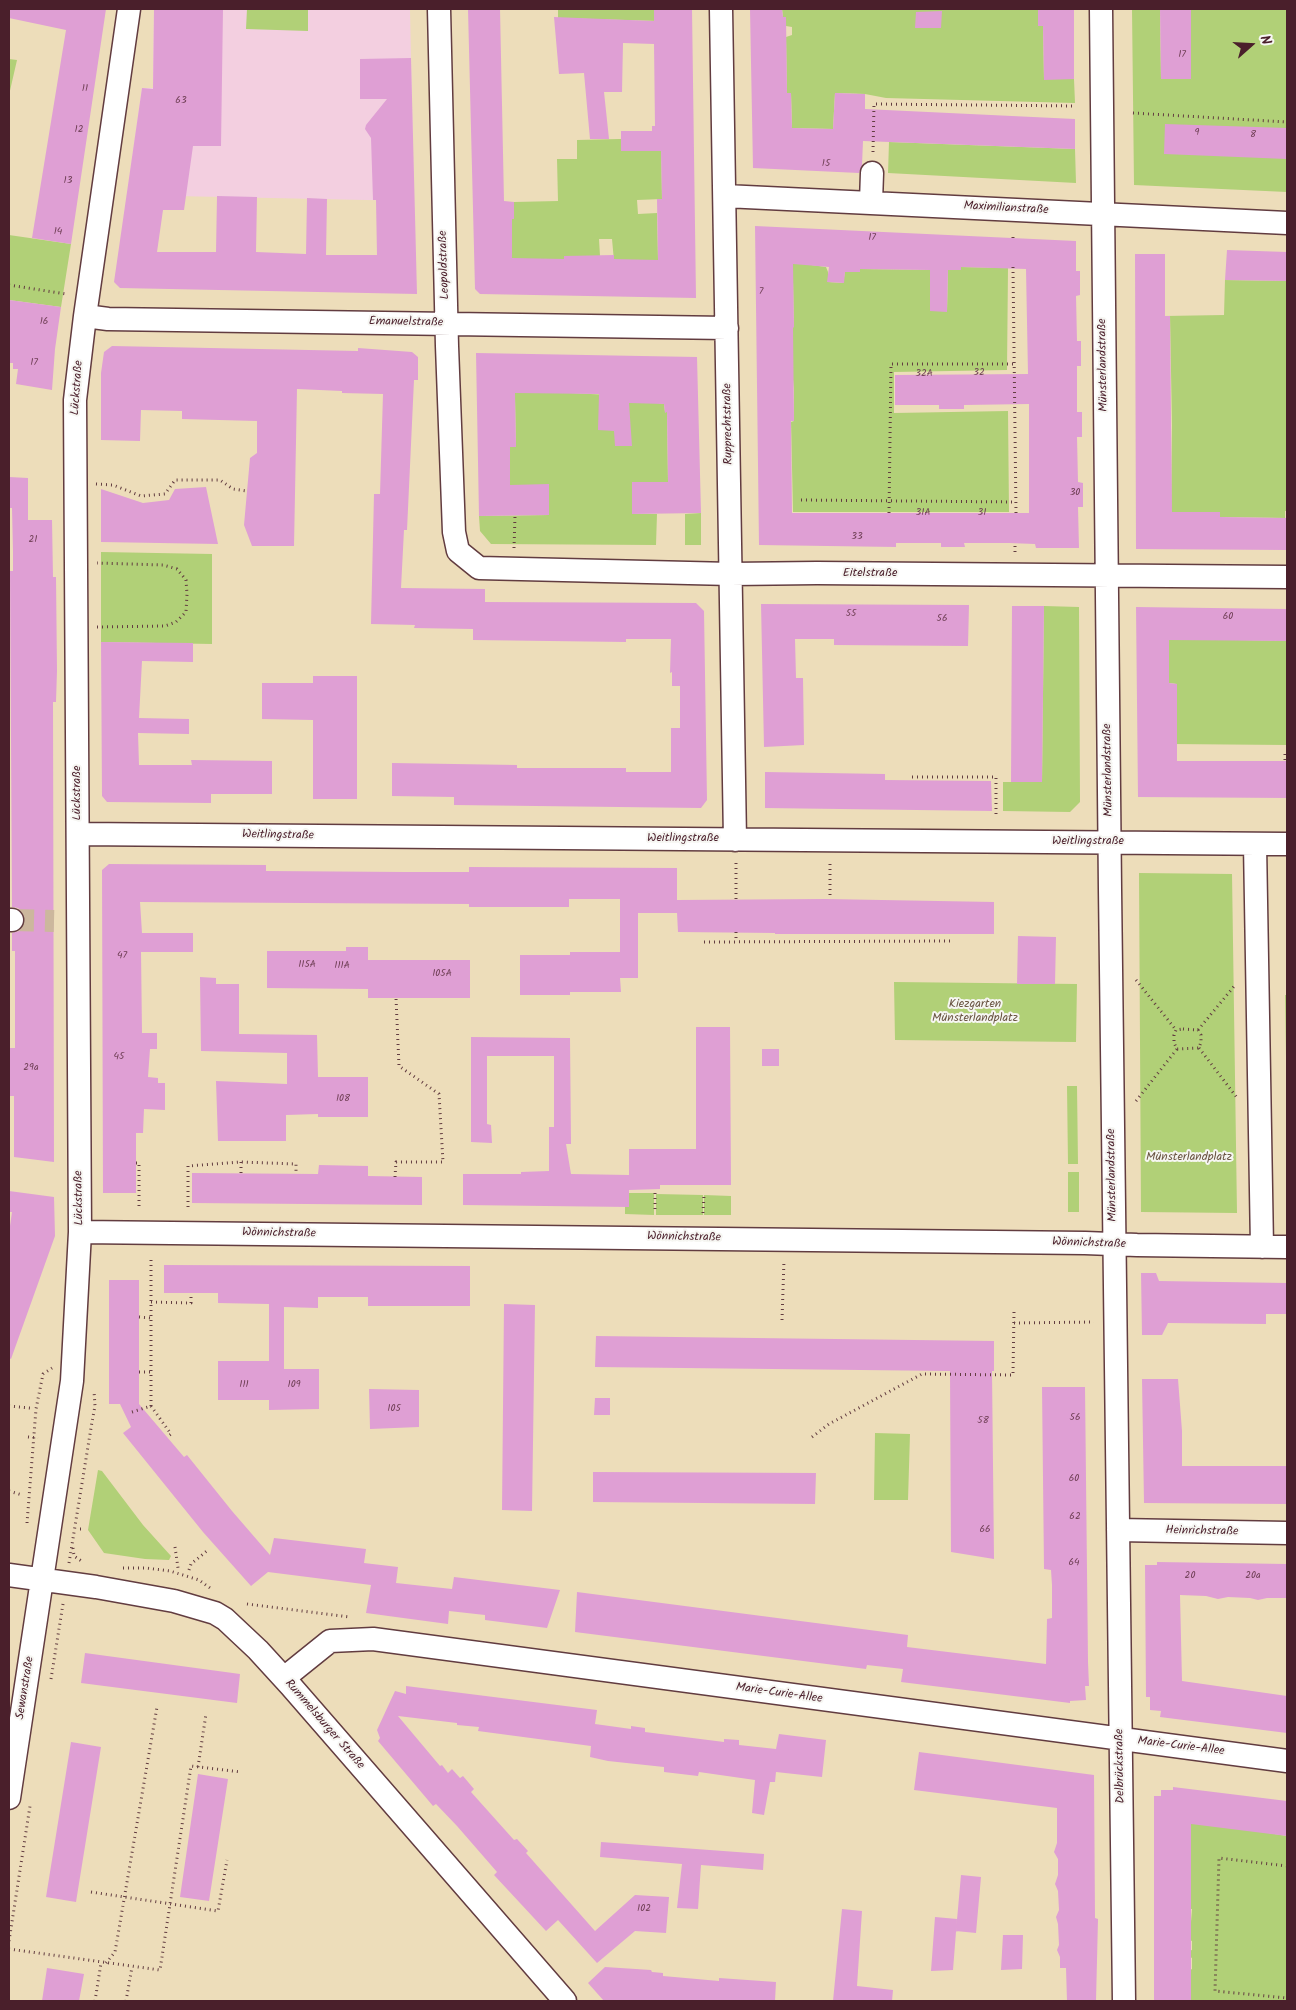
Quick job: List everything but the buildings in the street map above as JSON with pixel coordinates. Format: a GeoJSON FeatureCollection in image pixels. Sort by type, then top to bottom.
{"type":"FeatureCollection","features":[{"type":"Feature","properties":{"kind":"street","name":"Lückstraße"},"geometry":{"type":"LineString","coordinates":[[42,1579],[72,1381],[80,1232],[75,400],[85,316],[129,9]]}},
{"type":"Feature","properties":{"kind":"street","name":"Leopoldstraße"},"geometry":{"type":"LineString","coordinates":[[439,9],[454,532],[458,551]]}},
{"type":"Feature","properties":{"kind":"street","name":"Rupprechtstraße"},"geometry":{"type":"LineString","coordinates":[[722,9],[736,840]]}},
{"type":"Feature","properties":{"kind":"street","name":"Münsterlandstraße"},"geometry":{"type":"LineString","coordinates":[[1101,9],[1118,1530]]}},
{"type":"Feature","properties":{"kind":"street"},"geometry":{"type":"LineString","coordinates":[[872,173],[872,202]]}},
{"type":"Feature","properties":{"kind":"street","name":"Maximilianstraße"},"geometry":{"type":"LineString","coordinates":[[725,196],[1287,223]]}},
{"type":"Feature","properties":{"kind":"street","name":"Emanuelstraße"},"geometry":{"type":"LineString","coordinates":[[85,316],[108,319],[727,328]]}},
{"type":"Feature","properties":{"kind":"street","name":"Eitelstraße"},"geometry":{"type":"LineString","coordinates":[[458,551],[479,568],[731,574],[827,573],[1287,577]]}},
{"type":"Feature","properties":{"kind":"street","name":"Weitlingstraße"},"geometry":{"type":"LineString","coordinates":[[78,834],[1287,844]]}},
{"type":"Feature","properties":{"kind":"street"},"geometry":{"type":"LineString","coordinates":[[1255,844],[1262,1247]]}},
{"type":"Feature","properties":{"kind":"street","name":"Wönnichstraße"},"geometry":{"type":"LineString","coordinates":[[80,1232],[784,1239],[1287,1247]]}},
{"type":"Feature","properties":{"kind":"street","name":"Heinrichstraße"},"geometry":{"type":"LineString","coordinates":[[1118,1530],[1287,1533]]}},
{"type":"Feature","properties":{"kind":"street","name":"Delbrückstraße"},"geometry":{"type":"LineString","coordinates":[[1118,1530],[1124,2001]]}},
{"type":"Feature","properties":{"kind":"street","name":"Rummelsburger Straße"},"geometry":{"type":"LineString","coordinates":[[9,1575],[174,1601],[215,1613],[234,1627],[284,1678],[564,2001]]}},
{"type":"Feature","properties":{"kind":"street","name":"Sewanstraße"},"geometry":{"type":"LineString","coordinates":[[9,1798],[42,1579]]}},
{"type":"Feature","properties":{"kind":"street","name":"Marie-Curie-Allee"},"geometry":{"type":"LineString","coordinates":[[284,1678],[330,1641],[373,1640],[1287,1761]]}},
{"type":"Feature","properties":{"kind":"path"},"geometry":{"type":"LineString","coordinates":[[872,173],[874,104],[1075,106]]}},
{"type":"Feature","properties":{"kind":"path"},"geometry":{"type":"LineString","coordinates":[[1133,113],[1287,122]]}},
{"type":"Feature","properties":{"kind":"path"},"geometry":{"type":"LineString","coordinates":[[1013,233],[1013,238]]}},
{"type":"Feature","properties":{"kind":"path"},"geometry":{"type":"LineString","coordinates":[[1013,267],[1016,513]]}},
{"type":"Feature","properties":{"kind":"path"},"geometry":{"type":"LineString","coordinates":[[9,285],[66,294]]}},
{"type":"Feature","properties":{"kind":"path"},"geometry":{"type":"LineString","coordinates":[[889,513],[890,364],[1014,364]]}},
{"type":"Feature","properties":{"kind":"path"},"geometry":{"type":"LineString","coordinates":[[96,484],[113,484],[141,496],[165,494],[175,480],[220,480],[233,489],[247,491]]}},
{"type":"Feature","properties":{"kind":"path"},"geometry":{"type":"LineString","coordinates":[[801,500],[1016,502]]}},
{"type":"Feature","properties":{"kind":"path"},"geometry":{"type":"LineString","coordinates":[[514,549],[515,516]]}},
{"type":"Feature","properties":{"kind":"path"},"geometry":{"type":"LineString","coordinates":[[1015,544],[1015,552]]}},
{"type":"Feature","properties":{"kind":"path"},"geometry":{"type":"LineString","coordinates":[[97,563],[163,565],[177,569],[186,580],[187,594],[186,612],[176,622],[165,626],[97,627]]}},
{"type":"Feature","properties":{"kind":"path"},"geometry":{"type":"LineString","coordinates":[[1285,754],[1285,761]]}},
{"type":"Feature","properties":{"kind":"path"},"geometry":{"type":"LineString","coordinates":[[912,777],[996,777],[996,815]]}},
{"type":"Feature","properties":{"kind":"path"},"geometry":{"type":"LineString","coordinates":[[736,863],[736,900]]}},
{"type":"Feature","properties":{"kind":"path"},"geometry":{"type":"LineString","coordinates":[[830,864],[830,897]]}},
{"type":"Feature","properties":{"kind":"path"},"geometry":{"type":"LineString","coordinates":[[736,932],[736,941]]}},
{"type":"Feature","properties":{"kind":"path"},"geometry":{"type":"LineString","coordinates":[[830,934],[830,941]]}},
{"type":"Feature","properties":{"kind":"path"},"geometry":{"type":"LineString","coordinates":[[704,942],[954,941]]}},
{"type":"Feature","properties":{"kind":"path"},"geometry":{"type":"LineString","coordinates":[[1136,980],[1176,1030],[1174,1043],[1176,1048]]}},
{"type":"Feature","properties":{"kind":"path"},"geometry":{"type":"LineString","coordinates":[[1198,1030],[1237,982]]}},
{"type":"Feature","properties":{"kind":"path"},"geometry":{"type":"LineString","coordinates":[[396,998],[398,1066],[439,1094],[443,1162],[396,1162],[396,1177]]}},
{"type":"Feature","properties":{"kind":"path"},"geometry":{"type":"LineString","coordinates":[[1176,1030],[1198,1030]]}},
{"type":"Feature","properties":{"kind":"path"},"geometry":{"type":"LineString","coordinates":[[1198,1030],[1201,1035],[1199,1048]]}},
{"type":"Feature","properties":{"kind":"path"},"geometry":{"type":"LineString","coordinates":[[1176,1048],[1199,1048]]}},
{"type":"Feature","properties":{"kind":"path"},"geometry":{"type":"LineString","coordinates":[[1136,1101],[1176,1048]]}},
{"type":"Feature","properties":{"kind":"path"},"geometry":{"type":"LineString","coordinates":[[1199,1048],[1239,1100]]}},
{"type":"Feature","properties":{"kind":"path"},"geometry":{"type":"LineString","coordinates":[[240,1162],[241,1173]]}},
{"type":"Feature","properties":{"kind":"path"},"geometry":{"type":"LineString","coordinates":[[188,1207],[188,1166],[240,1162],[296,1164],[296,1174]]}},
{"type":"Feature","properties":{"kind":"path"},"geometry":{"type":"LineString","coordinates":[[136,1163],[140,1163],[139,1207]]}},
{"type":"Feature","properties":{"kind":"path"},"geometry":{"type":"LineString","coordinates":[[655,1193],[655,1213]]}},
{"type":"Feature","properties":{"kind":"path"},"geometry":{"type":"LineString","coordinates":[[703,1214],[704,1194]]}},
{"type":"Feature","properties":{"kind":"path"},"geometry":{"type":"LineString","coordinates":[[782,1320],[784,1239]]}},
{"type":"Feature","properties":{"kind":"path"},"geometry":{"type":"LineString","coordinates":[[151,1259],[151,1406],[171,1434],[167,1437]]}},
{"type":"Feature","properties":{"kind":"path"},"geometry":{"type":"LineString","coordinates":[[151,1302],[191,1303],[191,1293]]}},
{"type":"Feature","properties":{"kind":"path"},"geometry":{"type":"LineString","coordinates":[[812,1437],[829,1424],[922,1374],[1013,1375],[1014,1311]]}},
{"type":"Feature","properties":{"kind":"path"},"geometry":{"type":"LineString","coordinates":[[139,1317],[151,1318]]}},
{"type":"Feature","properties":{"kind":"path"},"geometry":{"type":"LineString","coordinates":[[1014,1323],[1115,1322]]}},
{"type":"Feature","properties":{"kind":"path"},"geometry":{"type":"LineString","coordinates":[[26,1530],[36,1438],[36,1409],[43,1374],[74,1356]]}},
{"type":"Feature","properties":{"kind":"path"},"geometry":{"type":"LineString","coordinates":[[140,1372],[151,1372]]}},
{"type":"Feature","properties":{"kind":"path"},"geometry":{"type":"LineString","coordinates":[[9,1406],[30,1408]]}},
{"type":"Feature","properties":{"kind":"path"},"geometry":{"type":"LineString","coordinates":[[74,1529],[94,1406]]}},
{"type":"Feature","properties":{"kind":"path"},"geometry":{"type":"LineString","coordinates":[[132,1412],[151,1406]]}},
{"type":"Feature","properties":{"kind":"path"},"geometry":{"type":"LineString","coordinates":[[28,1436],[36,1438]]}},
{"type":"Feature","properties":{"kind":"path"},"geometry":{"type":"LineString","coordinates":[[9,1491],[22,1495]]}},
{"type":"Feature","properties":{"kind":"path"},"geometry":{"type":"LineString","coordinates":[[72,1544],[74,1556],[83,1562]]}},
{"type":"Feature","properties":{"kind":"path"},"geometry":{"type":"LineString","coordinates":[[175,1547],[178,1568]]}},
{"type":"Feature","properties":{"kind":"path"},"geometry":{"type":"LineString","coordinates":[[189,1570],[191,1564],[208,1550]]}},
{"type":"Feature","properties":{"kind":"path"},"geometry":{"type":"LineString","coordinates":[[247,1604],[356,1618]]}},
{"type":"Feature","properties":{"kind":"path"},"geometry":{"type":"LineString","coordinates":[[106,1963],[115,1952],[157,1707]]}},
{"type":"Feature","properties":{"kind":"path"},"geometry":{"type":"LineString","coordinates":[[198,1767],[206,1714]]}},
{"type":"Feature","properties":{"kind":"path"},"geometry":{"type":"LineString","coordinates":[[9,1949],[160,1970],[191,1766],[241,1772]]}},
{"type":"Feature","properties":{"kind":"path"},"geometry":{"type":"LineString","coordinates":[[1287,1866],[1219,1858],[1215,1991],[1287,1998]]}},
{"type":"Feature","properties":{"kind":"path"},"geometry":{"type":"LineString","coordinates":[[90,1892],[218,1911],[227,1860]]}},
{"type":"Feature","properties":{"kind":"path"},"geometry":{"type":"LineString","coordinates":[[95,2001],[101,1963]]}},
{"type":"Feature","properties":{"kind":"path"},"geometry":{"type":"LineString","coordinates":[[126,2001],[132,1967]]}},
{"type":"Feature","properties":{"kind":"shaded area"},"geometry":{"type":"Polygon","coordinates":[[[154,9],[410,10],[414,201],[127,195],[142,88],[153,88],[154,9]]]}},
{"type":"Feature","properties":{"kind":"green space"},"geometry":{"type":"Polygon","coordinates":[[[247,9],[308,9],[308,31],[246,29],[247,9]]]}},
{"type":"Feature","properties":{"kind":"green space"},"geometry":{"type":"Polygon","coordinates":[[[558,9],[654,9],[658,21],[558,18],[558,9]]]}},
{"type":"Feature","properties":{"kind":"green space"},"geometry":{"type":"Polygon","coordinates":[[[782,9],[1038,9],[1038,26],[1043,26],[1044,79],[1074,79],[1075,103],[886,98],[865,94],[835,93],[833,129],[792,128],[791,93],[787,93],[786,37],[792,35],[792,27],[786,26],[786,17],[783,17],[782,9]]]}},
{"type":"Feature","properties":{"kind":"green space"},"geometry":{"type":"Polygon","coordinates":[[[1132,9],[1160,9],[1161,79],[1191,79],[1191,9],[1287,9],[1287,192],[1134,185],[1132,9]]]}},
{"type":"Feature","properties":{"kind":"green space"},"geometry":{"type":"Polygon","coordinates":[[[9,59],[17,60],[9,95],[9,59]]]}},
{"type":"Feature","properties":{"kind":"green space"},"geometry":{"type":"Polygon","coordinates":[[[661,138],[662,199],[637,200],[638,214],[657,213],[658,260],[614,261],[612,239],[599,239],[600,256],[565,256],[564,259],[511,259],[514,202],[558,201],[557,159],[577,159],[577,140],[661,138]]]}},
{"type":"Feature","properties":{"kind":"green space"},"geometry":{"type":"Polygon","coordinates":[[[889,142],[1075,149],[1076,183],[888,173],[889,142]]]}},
{"type":"Feature","properties":{"kind":"green space"},"geometry":{"type":"Polygon","coordinates":[[[9,235],[71,244],[61,307],[9,300],[9,235]]]}},
{"type":"Feature","properties":{"kind":"green space"},"geometry":{"type":"Polygon","coordinates":[[[790,262],[826,267],[828,282],[843,283],[845,272],[860,269],[935,270],[930,282],[930,311],[947,311],[948,270],[960,270],[961,267],[1008,268],[1007,370],[894,372],[894,413],[1008,411],[1009,512],[793,512],[791,422],[794,421],[794,390],[788,327],[794,327],[793,282],[790,262]]]}},
{"type":"Feature","properties":{"kind":"green space"},"geometry":{"type":"Polygon","coordinates":[[[1225,280],[1287,281],[1287,511],[1285,511],[1285,518],[1220,517],[1220,512],[1171,513],[1170,316],[1165,316],[1224,315],[1225,280]]]}},
{"type":"Feature","properties":{"kind":"green space"},"geometry":{"type":"Polygon","coordinates":[[[512,390],[610,395],[664,404],[665,412],[667,412],[668,482],[632,483],[633,514],[657,514],[656,545],[491,544],[480,531],[479,516],[549,515],[548,485],[510,485],[510,447],[516,447],[515,399],[512,399],[512,390]]]}},
{"type":"Feature","properties":{"kind":"green space"},"geometry":{"type":"Polygon","coordinates":[[[701,513],[701,545],[685,545],[685,514],[701,513]]]}},
{"type":"Feature","properties":{"kind":"green space"},"geometry":{"type":"Polygon","coordinates":[[[101,552],[212,554],[212,644],[101,642],[101,552]]]}},
{"type":"Feature","properties":{"kind":"green space"},"geometry":{"type":"Polygon","coordinates":[[[1044,606],[1079,607],[1080,802],[1070,812],[1003,811],[1003,782],[1042,782],[1044,606]]]}},
{"type":"Feature","properties":{"kind":"green space"},"geometry":{"type":"Polygon","coordinates":[[[1169,640],[1287,641],[1287,745],[1170,744],[1177,735],[1177,684],[1169,683],[1169,640]]]}},
{"type":"Feature","properties":{"kind":"green space","name":"Münsterlandplatz"},"geometry":{"type":"Polygon","coordinates":[[[1139,873],[1232,874],[1237,1213],[1141,1212],[1139,873]]]}},
{"type":"Feature","properties":{"kind":"green space","name":"Kiezgarten Münsterlandplatz"},"geometry":{"type":"Polygon","coordinates":[[[894,982],[1077,984],[1076,1042],[895,1040],[894,982]]]}},
{"type":"Feature","properties":{"kind":"green space"},"geometry":{"type":"Polygon","coordinates":[[[1285,995],[1287,995],[1287,1120],[1285,995]]]}},
{"type":"Feature","properties":{"kind":"green space"},"geometry":{"type":"Polygon","coordinates":[[[1067,1086],[1077,1086],[1078,1164],[1068,1164],[1067,1086]]]}},
{"type":"Feature","properties":{"kind":"green space"},"geometry":{"type":"Polygon","coordinates":[[[1068,1172],[1079,1172],[1079,1212],[1068,1212],[1068,1172]]]}},
{"type":"Feature","properties":{"kind":"green space"},"geometry":{"type":"Polygon","coordinates":[[[625,1193],[654,1193],[654,1215],[625,1214],[625,1193]]]}},
{"type":"Feature","properties":{"kind":"green space"},"geometry":{"type":"Polygon","coordinates":[[[656,1194],[703,1195],[703,1215],[656,1215],[656,1194]]]}},
{"type":"Feature","properties":{"kind":"green space"},"geometry":{"type":"Polygon","coordinates":[[[704,1195],[731,1196],[731,1215],[704,1215],[704,1195]]]}},
{"type":"Feature","properties":{"kind":"green space"},"geometry":{"type":"Polygon","coordinates":[[[875,1433],[910,1434],[908,1500],[874,1500],[875,1433]]]}},
{"type":"Feature","properties":{"kind":"green space"},"geometry":{"type":"Polygon","coordinates":[[[98,1470],[102,1471],[143,1525],[171,1556],[169,1560],[145,1559],[104,1553],[88,1530],[98,1470]]]}},
{"type":"Feature","properties":{"kind":"green space"},"geometry":{"type":"Polygon","coordinates":[[[1187,1820],[1287,1836],[1287,2001],[1191,2000],[1190,1970],[1192,1969],[1192,1958],[1189,1951],[1192,1950],[1192,1941],[1189,1940],[1189,1922],[1191,1922],[1192,1909],[1189,1909],[1188,1902],[1191,1902],[1191,1891],[1188,1890],[1191,1861],[1187,1820]]]}},
{"type":"Feature","properties":{"kind":"tunnel"},"geometry":{"type":"LineString","coordinates":[[12,920],[54,921]]}}]}
